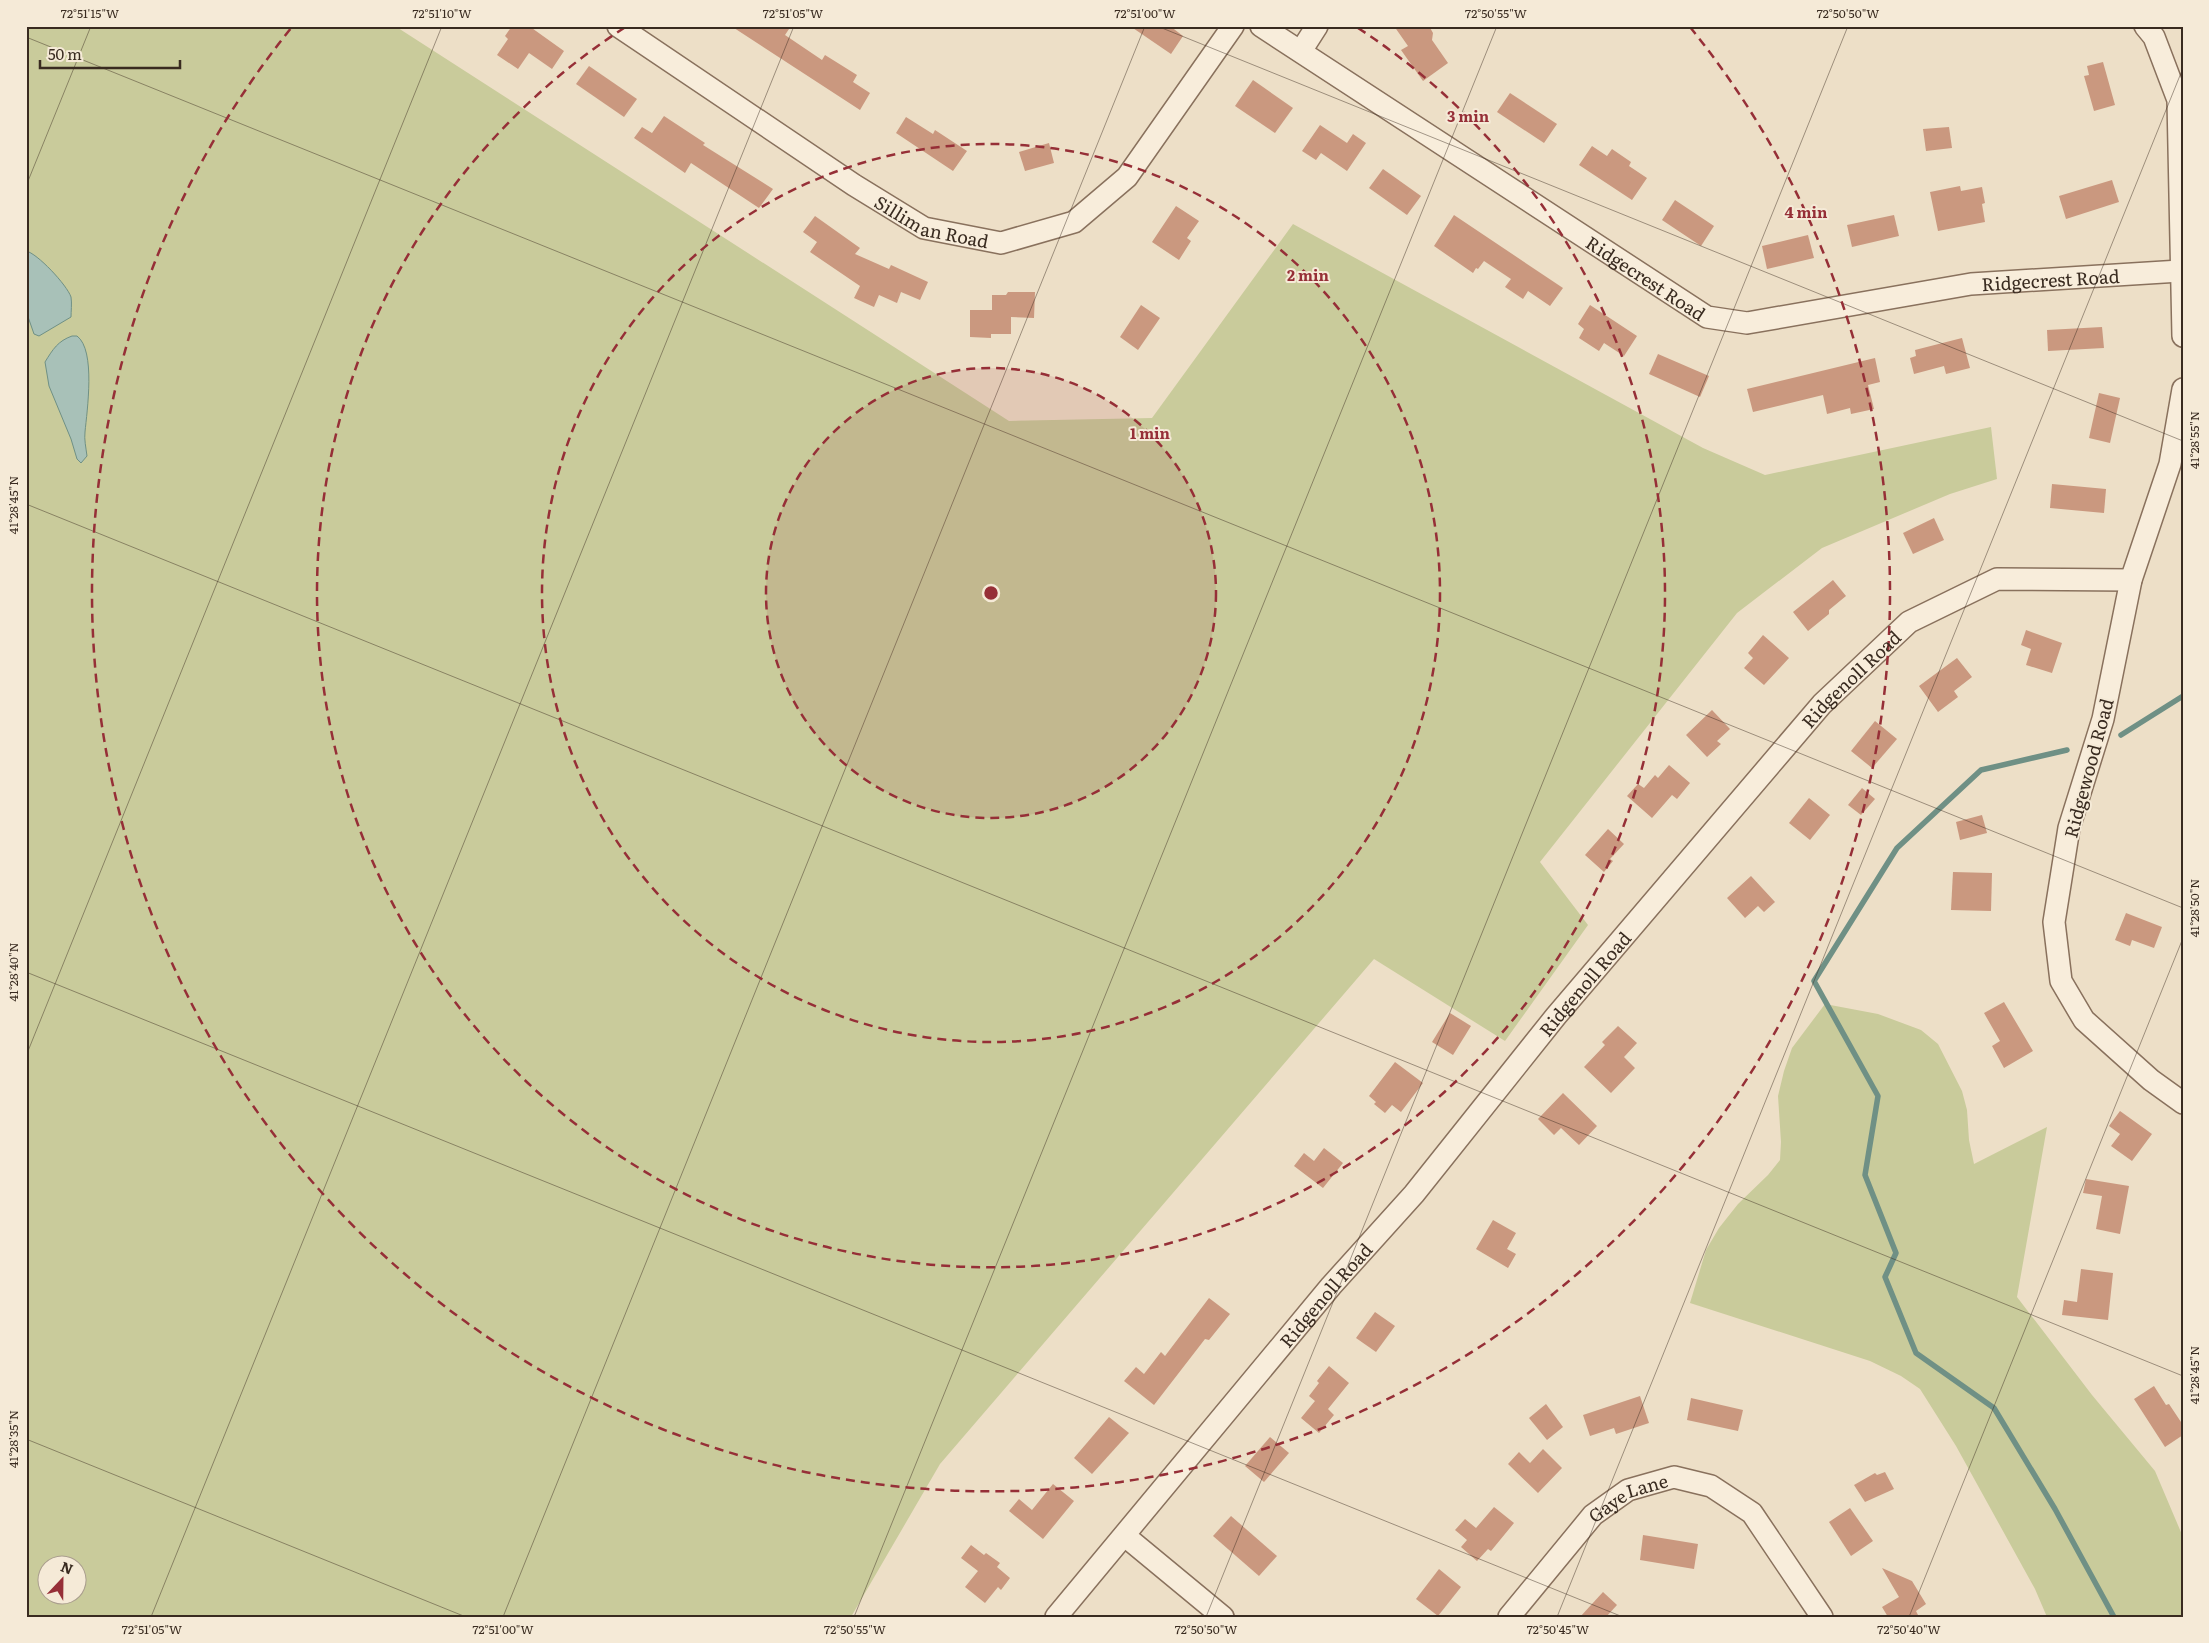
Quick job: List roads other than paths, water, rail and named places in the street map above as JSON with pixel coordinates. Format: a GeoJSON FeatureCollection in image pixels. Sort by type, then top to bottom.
{"type":"FeatureCollection","features":[{"type":"Feature","properties":{"kind":"street","name":"Silliman Road"},"geometry":{"type":"LineString","coordinates":[[618,26],[854,185],[924,228],[1001,243],[1074,222],[1127,177],[1233,26]]}},
{"type":"Feature","properties":{"kind":"street","name":"Ridgecrest Road"},"geometry":{"type":"LineString","coordinates":[[1261,26],[1707,317],[1748,323],[1971,284],[2180,271]]}},
{"type":"Feature","properties":{"kind":"street"},"geometry":{"type":"LineString","coordinates":[[1301,51],[1317,26]]}},
{"type":"Feature","properties":{"kind":"street"},"geometry":{"type":"LineString","coordinates":[[2145,26],[2154,37],[2178,100],[2180,271],[2183,336]]}},
{"type":"Feature","properties":{"kind":"street","name":"Ridgewood Road"},"geometry":{"type":"LineString","coordinates":[[2183,389],[2170,464],[2131,580],[2104,719],[2069,828],[2054,922],[2061,982],[2084,1020],[2151,1080],[2183,1103]]}},
{"type":"Feature","properties":{"kind":"street","name":"Ridgenoll Road"},"geometry":{"type":"LineString","coordinates":[[1056,1617],[1331,1286],[1414,1194],[1556,1016],[1822,704],[1909,622],[1997,579],[2131,580]]}},
{"type":"Feature","properties":{"kind":"street","name":"Gaye Lane"},"geometry":{"type":"LineString","coordinates":[[1509,1617],[1593,1515],[1628,1490],[1674,1477],[1711,1486],[1752,1513],[1822,1617]]}},
{"type":"Feature","properties":{"kind":"street"},"geometry":{"type":"LineString","coordinates":[[1125,1536],[1223,1617]]}},
{"type":"Feature","properties":{"kind":"water"},"geometry":{"type":"Polygon","coordinates":[[[26,251],[37,257],[51,270],[64,285],[71,297],[71,317],[39,336],[34,334],[26,311],[26,251]]]}},
{"type":"Feature","properties":{"kind":"water"},"geometry":{"type":"Polygon","coordinates":[[[72,336],[77,336],[83,343],[87,354],[89,381],[85,435],[87,456],[81,463],[77,459],[71,439],[49,386],[45,362],[56,346],[72,336]]]}},
{"type":"Feature","properties":{"kind":"waterway"},"geometry":{"type":"LineString","coordinates":[[2121,735],[2183,696]]}},
{"type":"Feature","properties":{"kind":"waterway"},"geometry":{"type":"LineString","coordinates":[[2067,750],[1981,770],[1897,848],[1814,981],[1878,1096],[1865,1175],[1896,1253],[1885,1277],[1916,1353],[1994,1408],[2055,1509],[2114,1617]]}}]}
